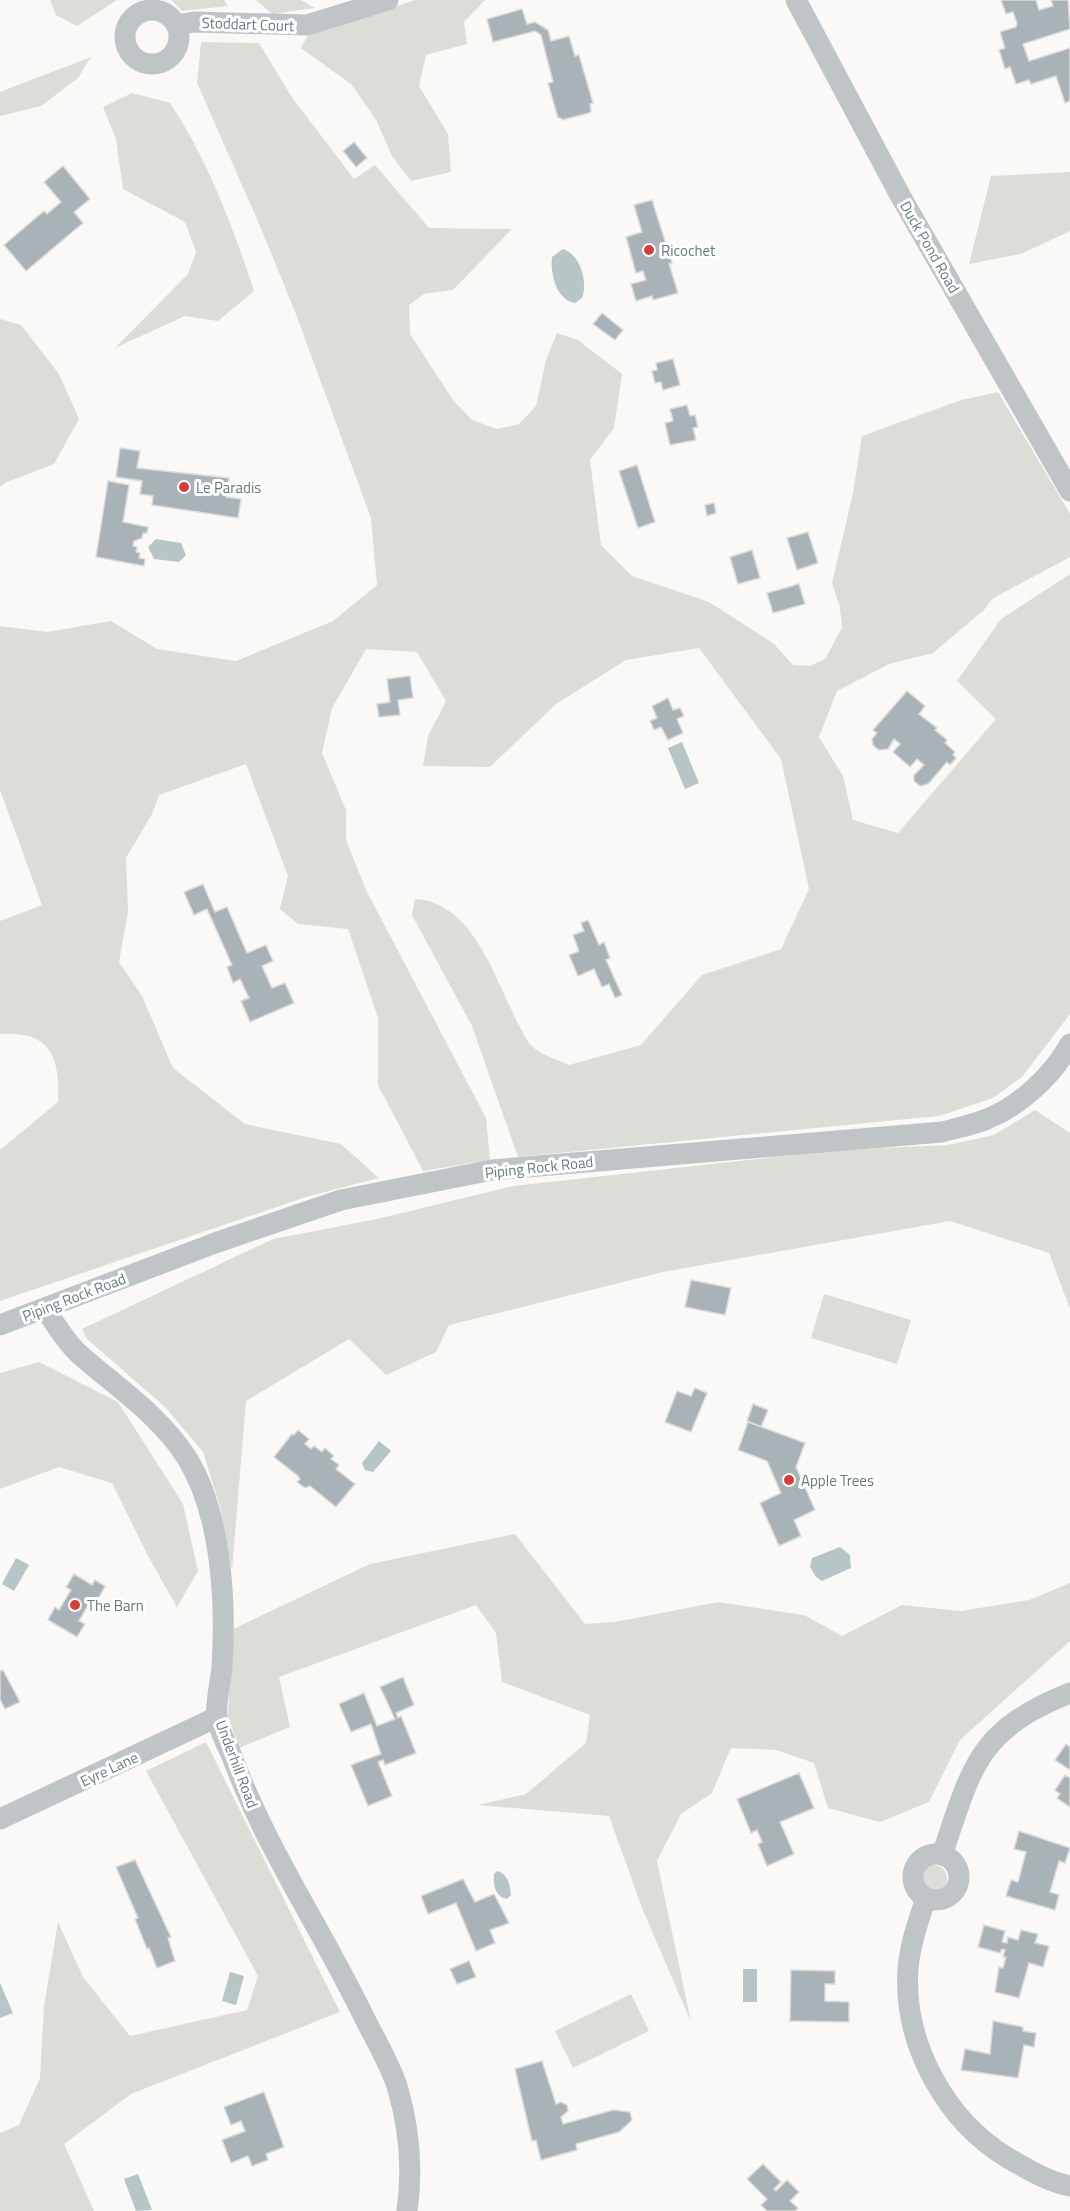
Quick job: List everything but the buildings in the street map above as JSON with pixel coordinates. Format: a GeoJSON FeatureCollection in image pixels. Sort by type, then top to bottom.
{"type":"FeatureCollection","features":[{"type":"Feature","properties":{"kind":"street","name":"Stoddart Court"},"geometry":{"type":"LineString","coordinates":[[177,25],[194,22],[307,25],[388,0]]}},
{"type":"Feature","properties":{"kind":"street","name":"Duck Pond Road"},"geometry":{"type":"LineString","coordinates":[[796,0],[901,197],[1070,491]]}},
{"type":"Feature","properties":{"kind":"street","name":"Piping Rock Road"},"geometry":{"type":"LineString","coordinates":[[0,1325],[215,1243],[352,1197],[492,1170],[942,1132],[988,1119],[1031,1091],[1064,1055],[1070,1044]]}},
{"type":"Feature","properties":{"kind":"street","name":"Underhill Road"},"geometry":{"type":"LineString","coordinates":[[45,1308],[76,1351],[158,1420],[187,1458],[198,1481],[211,1522],[222,1580],[222,1665],[217,1717],[253,1808],[288,1877],[346,1981],[396,2083],[407,2128],[410,2152],[407,2211]]}},
{"type":"Feature","properties":{"kind":"street"},"geometry":{"type":"LineString","coordinates":[[942,1855],[969,1775],[982,1754],[1000,1733],[1021,1716],[1070,1693]]}},
{"type":"Feature","properties":{"kind":"street","name":"Eyre Lane"},"geometry":{"type":"LineString","coordinates":[[0,1819],[217,1717]]}},
{"type":"Feature","properties":{"kind":"street"},"geometry":{"type":"LineString","coordinates":[[934,1854],[942,1855],[956,1867],[956,1887],[947,1897],[933,1900],[926,1898],[915,1888],[913,1873],[920,1859],[934,1854]]}},
{"type":"Feature","properties":{"kind":"street"},"geometry":{"type":"LineString","coordinates":[[926,1898],[913,1935],[908,1970],[909,2004],[931,2077],[945,2101],[966,2126],[993,2149],[1024,2168],[1059,2184],[1070,2186]]}},
{"type":"Feature","properties":{"kind":"shaded area"},"geometry":{"type":"Polygon","coordinates":[[[50,0],[117,0],[77,26],[56,15],[50,0]]]}},
{"type":"Feature","properties":{"kind":"shaded area"},"geometry":{"type":"Polygon","coordinates":[[[171,0],[224,0],[228,6],[182,11],[171,0]]]}},
{"type":"Feature","properties":{"kind":"shaded area"},"geometry":{"type":"Polygon","coordinates":[[[256,0],[301,0],[315,8],[272,14],[256,0]]]}},
{"type":"Feature","properties":{"kind":"shaded area"},"geometry":{"type":"Polygon","coordinates":[[[415,0],[485,0],[464,22],[467,44],[426,55],[419,86],[448,134],[451,172],[411,181],[392,156],[376,120],[352,85],[301,48],[308,35],[415,0]]]}},
{"type":"Feature","properties":{"kind":"shaded area"},"geometry":{"type":"Polygon","coordinates":[[[201,42],[259,43],[291,96],[354,179],[375,165],[429,228],[512,229],[453,290],[424,294],[409,305],[410,334],[453,400],[472,420],[497,429],[519,424],[536,406],[546,360],[557,333],[578,340],[622,374],[614,428],[590,460],[601,545],[632,576],[709,602],[773,643],[793,665],[810,666],[825,659],[842,628],[840,607],[832,583],[853,493],[862,436],[961,400],[998,392],[1070,514],[1070,557],[992,599],[984,610],[933,653],[889,664],[837,691],[819,737],[843,776],[853,820],[898,833],[996,719],[957,681],[1001,619],[1070,574],[1070,1014],[1022,1077],[993,1098],[939,1116],[518,1157],[472,1026],[412,915],[415,899],[437,904],[456,917],[472,934],[486,956],[518,1024],[532,1047],[569,1065],[641,1045],[702,975],[781,949],[809,889],[781,759],[699,648],[626,660],[556,704],[490,767],[423,766],[428,736],[446,701],[417,652],[366,649],[332,708],[322,753],[346,810],[346,840],[366,890],[486,1118],[490,1160],[423,1171],[378,1085],[378,1018],[348,929],[298,924],[280,909],[288,876],[246,764],[159,795],[152,814],[126,858],[128,912],[119,962],[142,996],[173,1068],[245,1124],[341,1144],[379,1178],[306,1197],[0,1301],[0,1150],[58,1102],[58,1086],[54,1059],[41,1042],[17,1034],[0,1034],[0,921],[42,905],[0,790],[0,626],[47,632],[111,621],[157,649],[236,661],[333,621],[377,585],[371,518],[294,309],[197,83],[201,42]]]}},
{"type":"Feature","properties":{"kind":"shaded area"},"geometry":{"type":"Polygon","coordinates":[[[91,57],[78,78],[41,106],[0,116],[0,92],[91,57]]]}},
{"type":"Feature","properties":{"kind":"shaded area"},"geometry":{"type":"Polygon","coordinates":[[[132,93],[170,103],[184,125],[218,194],[254,291],[218,321],[185,316],[115,348],[188,274],[196,252],[185,222],[123,189],[116,139],[103,107],[132,93]]]}},
{"type":"Feature","properties":{"kind":"shaded area"},"geometry":{"type":"Polygon","coordinates":[[[1070,172],[1070,231],[1021,254],[969,264],[991,176],[1070,172]]]}},
{"type":"Feature","properties":{"kind":"shaded area"},"geometry":{"type":"Polygon","coordinates":[[[563,249],[574,257],[582,270],[584,292],[582,298],[575,303],[563,297],[553,278],[552,257],[563,249]]]}},
{"type":"Feature","properties":{"kind":"shaded area"},"geometry":{"type":"Polygon","coordinates":[[[0,319],[21,325],[59,374],[79,419],[54,464],[7,482],[0,487],[0,319]]]}},
{"type":"Feature","properties":{"kind":"shaded area"},"geometry":{"type":"Polygon","coordinates":[[[156,539],[181,543],[186,555],[179,562],[154,559],[148,547],[156,539]]]}},
{"type":"Feature","properties":{"kind":"shaded area"},"geometry":{"type":"Polygon","coordinates":[[[682,742],[699,783],[685,789],[668,748],[682,742]]]}},
{"type":"Feature","properties":{"kind":"shaded area"},"geometry":{"type":"Polygon","coordinates":[[[1035,1110],[1070,1133],[1070,1309],[1049,1253],[950,1221],[663,1272],[449,1325],[436,1352],[386,1375],[349,1339],[246,1401],[232,1570],[221,1510],[203,1452],[165,1407],[87,1339],[82,1329],[273,1239],[377,1219],[513,1186],[840,1150],[947,1145],[994,1135],[1035,1110]]]}},
{"type":"Feature","properties":{"kind":"shaded area"},"geometry":{"type":"Polygon","coordinates":[[[824,1294],[911,1320],[897,1364],[811,1338],[824,1294]]]}},
{"type":"Feature","properties":{"kind":"shaded area"},"geometry":{"type":"Polygon","coordinates":[[[39,1362],[118,1402],[183,1504],[198,1571],[177,1607],[148,1556],[112,1483],[59,1467],[0,1489],[0,1373],[39,1362]]]}},
{"type":"Feature","properties":{"kind":"shaded area"},"geometry":{"type":"Polygon","coordinates":[[[379,1441],[391,1451],[373,1472],[365,1470],[362,1463],[379,1441]]]}},
{"type":"Feature","properties":{"kind":"shaded area"},"geometry":{"type":"Polygon","coordinates":[[[515,1534],[585,1624],[615,1622],[718,1602],[804,1615],[842,1636],[902,1605],[961,1611],[1029,1600],[1070,1583],[1070,1641],[960,1740],[929,1802],[880,1822],[828,1808],[814,1763],[776,1750],[731,1748],[712,1793],[681,1814],[657,1861],[691,2022],[642,1908],[609,1816],[478,1805],[526,1794],[586,1743],[590,1715],[502,1682],[496,1633],[476,1605],[279,1677],[290,1727],[239,1748],[228,1716],[231,1630],[370,1564],[515,1534]]]}},
{"type":"Feature","properties":{"kind":"shaded area"},"geometry":{"type":"Polygon","coordinates":[[[840,1547],[850,1555],[851,1568],[822,1581],[816,1577],[810,1567],[812,1558],[840,1547]]]}},
{"type":"Feature","properties":{"kind":"shaded area"},"geometry":{"type":"Polygon","coordinates":[[[16,1558],[29,1565],[14,1591],[2,1584],[16,1558]]]}},
{"type":"Feature","properties":{"kind":"shaded area"},"geometry":{"type":"Polygon","coordinates":[[[206,1742],[340,2012],[131,2094],[64,2144],[94,2211],[0,2211],[0,2133],[19,2125],[40,2078],[44,2006],[58,1922],[83,1977],[130,2036],[247,2010],[258,1976],[146,1771],[206,1742]]]}},
{"type":"Feature","properties":{"kind":"shaded area"},"geometry":{"type":"Polygon","coordinates":[[[934,1865],[943,1869],[947,1878],[943,1887],[934,1891],[925,1887],[921,1878],[925,1869],[934,1865]]]}},
{"type":"Feature","properties":{"kind":"shaded area"},"geometry":{"type":"Polygon","coordinates":[[[497,1871],[506,1877],[509,1884],[511,1895],[507,1899],[500,1896],[496,1890],[494,1874],[497,1871]]]}},
{"type":"Feature","properties":{"kind":"shaded area"},"geometry":{"type":"Polygon","coordinates":[[[743,1969],[757,1969],[757,2002],[743,2002],[743,1969]]]}},
{"type":"Feature","properties":{"kind":"shaded area"},"geometry":{"type":"Polygon","coordinates":[[[230,1972],[244,1976],[236,2005],[222,2001],[230,1972]]]}},
{"type":"Feature","properties":{"kind":"shaded area"},"geometry":{"type":"Polygon","coordinates":[[[0,1983],[13,2013],[0,2018],[0,1983]]]}},
{"type":"Feature","properties":{"kind":"shaded area"},"geometry":{"type":"Polygon","coordinates":[[[631,1994],[649,2031],[573,2068],[555,2031],[631,1994]]]}},
{"type":"Feature","properties":{"kind":"shaded area"},"geometry":{"type":"Polygon","coordinates":[[[138,2174],[152,2210],[136,2211],[124,2179],[138,2174]]]}},
{"type":"Feature","properties":{"kind":"place","name":"Ricochet"},"geometry":{"type":"Point","coordinates":[649,250]}},
{"type":"Feature","properties":{"kind":"place","name":"Le Paradis"},"geometry":{"type":"Point","coordinates":[184,487]}},
{"type":"Feature","properties":{"kind":"place","name":"Apple Trees"},"geometry":{"type":"Point","coordinates":[789,1480]}},
{"type":"Feature","properties":{"kind":"place","name":"The Barn"},"geometry":{"type":"Point","coordinates":[75,1605]}}]}
